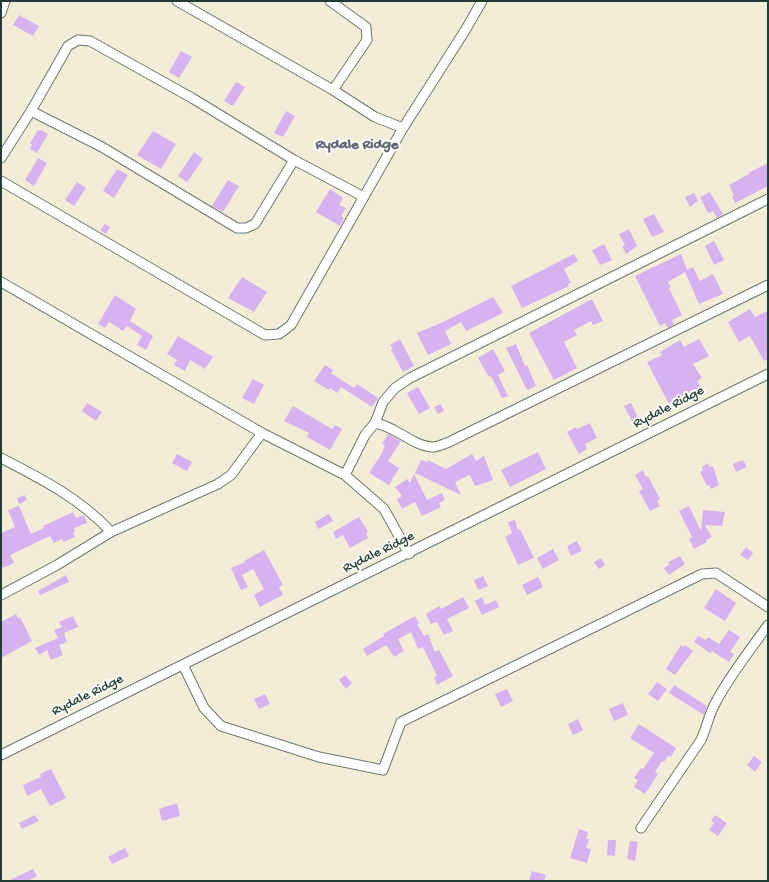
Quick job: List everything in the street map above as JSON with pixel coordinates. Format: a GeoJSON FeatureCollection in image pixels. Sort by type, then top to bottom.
{"type":"FeatureCollection","features":[{"type":"Feature","properties":{"kind":"street"},"geometry":{"type":"LineString","coordinates":[[1,12],[5,1]]}},
{"type":"Feature","properties":{"kind":"street"},"geometry":{"type":"LineString","coordinates":[[176,1],[333,90],[376,117],[403,128]]}},
{"type":"Feature","properties":{"kind":"street"},"geometry":{"type":"LineString","coordinates":[[330,1],[366,27],[367,40],[333,90]]}},
{"type":"Feature","properties":{"kind":"street"},"geometry":{"type":"LineString","coordinates":[[1,182],[265,335],[279,334],[291,325],[403,128],[466,29],[482,1]]}},
{"type":"Feature","properties":{"kind":"street"},"geometry":{"type":"LineString","coordinates":[[1,158],[31,111],[68,46],[78,40],[90,41],[192,98],[294,160],[364,197]]}},
{"type":"Feature","properties":{"kind":"street"},"geometry":{"type":"LineString","coordinates":[[31,111],[102,147],[237,228],[246,228],[255,224],[294,160]]}},
{"type":"Feature","properties":{"kind":"street"},"geometry":{"type":"LineString","coordinates":[[345,475],[365,435],[375,423],[383,402],[395,388],[410,378],[768,199]]}},
{"type":"Feature","properties":{"kind":"street"},"geometry":{"type":"LineString","coordinates":[[1,282],[262,433],[345,475],[384,509],[409,554]]}},
{"type":"Feature","properties":{"kind":"street"},"geometry":{"type":"LineString","coordinates":[[375,423],[386,425],[420,444],[432,447],[447,443],[768,285]]}},
{"type":"Feature","properties":{"kind":"street","name":"Rydale Ridge"},"geometry":{"type":"LineString","coordinates":[[1,755],[183,664],[409,554],[768,374]]}},
{"type":"Feature","properties":{"kind":"street"},"geometry":{"type":"LineString","coordinates":[[1,595],[57,565],[111,532],[218,484],[231,475],[262,433]]}},
{"type":"Feature","properties":{"kind":"street"},"geometry":{"type":"LineString","coordinates":[[1,458],[37,476],[95,514],[111,532]]}},
{"type":"Feature","properties":{"kind":"street"},"geometry":{"type":"LineString","coordinates":[[183,664],[204,708],[221,726],[319,757],[383,770],[401,722],[702,574],[716,573],[768,607]]}},
{"type":"Feature","properties":{"kind":"street"},"geometry":{"type":"LineString","coordinates":[[641,828],[701,740],[707,720],[717,699],[768,625]]}},
{"type":"Feature","properties":{"kind":"building"},"geometry":{"type":"Polygon","coordinates":[[[19,15],[39,26],[33,36],[13,25],[19,15]]]}},
{"type":"Feature","properties":{"kind":"building"},"geometry":{"type":"Polygon","coordinates":[[[181,51],[192,57],[179,78],[169,72],[181,51]]]}},
{"type":"Feature","properties":{"kind":"building"},"geometry":{"type":"Polygon","coordinates":[[[236,82],[245,87],[233,106],[224,101],[236,82]]]}},
{"type":"Feature","properties":{"kind":"building"},"geometry":{"type":"Polygon","coordinates":[[[286,111],[295,116],[283,137],[274,133],[286,111]]]}},
{"type":"Feature","properties":{"kind":"building"},"geometry":{"type":"Polygon","coordinates":[[[38,130],[48,134],[37,153],[30,149],[32,145],[30,143],[38,130]]]}},
{"type":"Feature","properties":{"kind":"building"},"geometry":{"type":"Polygon","coordinates":[[[153,131],[176,144],[161,169],[137,155],[153,131]]]}},
{"type":"Feature","properties":{"kind":"building"},"geometry":{"type":"Polygon","coordinates":[[[194,152],[203,159],[187,182],[178,176],[194,152]]]}},
{"type":"Feature","properties":{"kind":"building"},"geometry":{"type":"Polygon","coordinates":[[[38,158],[47,163],[34,186],[25,180],[38,158]]]}},
{"type":"Feature","properties":{"kind":"building"},"geometry":{"type":"Polygon","coordinates":[[[768,163],[768,186],[735,203],[732,196],[734,195],[729,185],[768,163]]]}},
{"type":"Feature","properties":{"kind":"building"},"geometry":{"type":"Polygon","coordinates":[[[117,169],[128,175],[114,198],[103,191],[117,169]]]}},
{"type":"Feature","properties":{"kind":"building"},"geometry":{"type":"Polygon","coordinates":[[[228,180],[239,186],[223,212],[212,206],[228,180]]]}},
{"type":"Feature","properties":{"kind":"building"},"geometry":{"type":"Polygon","coordinates":[[[77,182],[86,188],[74,206],[65,200],[77,182]]]}},
{"type":"Feature","properties":{"kind":"building"},"geometry":{"type":"Polygon","coordinates":[[[330,189],[343,198],[339,205],[346,208],[341,216],[344,218],[340,226],[316,212],[330,189]]]}},
{"type":"Feature","properties":{"kind":"building"},"geometry":{"type":"Polygon","coordinates":[[[710,192],[723,214],[717,218],[713,211],[708,213],[700,197],[710,192]]]}},
{"type":"Feature","properties":{"kind":"building"},"geometry":{"type":"Polygon","coordinates":[[[694,193],[698,201],[690,207],[685,197],[694,193]]]}},
{"type":"Feature","properties":{"kind":"building"},"geometry":{"type":"Polygon","coordinates":[[[654,214],[664,232],[652,237],[643,219],[654,214]]]}},
{"type":"Feature","properties":{"kind":"building"},"geometry":{"type":"Polygon","coordinates":[[[105,224],[110,227],[106,234],[100,230],[105,224]]]}},
{"type":"Feature","properties":{"kind":"building"},"geometry":{"type":"Polygon","coordinates":[[[629,229],[637,246],[626,254],[622,246],[625,245],[619,234],[629,229]]]}},
{"type":"Feature","properties":{"kind":"building"},"geometry":{"type":"Polygon","coordinates":[[[714,241],[724,260],[714,265],[705,246],[714,241]]]}},
{"type":"Feature","properties":{"kind":"building"},"geometry":{"type":"Polygon","coordinates":[[[604,244],[612,260],[600,265],[592,250],[604,244]]]}},
{"type":"Feature","properties":{"kind":"building"},"geometry":{"type":"Polygon","coordinates":[[[574,254],[578,261],[564,269],[571,283],[568,284],[569,286],[522,308],[511,286],[574,254]]]}},
{"type":"Feature","properties":{"kind":"building"},"geometry":{"type":"Polygon","coordinates":[[[681,254],[687,270],[693,267],[700,281],[713,274],[723,294],[699,304],[685,272],[668,282],[671,287],[669,288],[682,315],[672,320],[674,324],[668,328],[665,323],[660,326],[635,276],[681,254]]]}},
{"type":"Feature","properties":{"kind":"building"},"geometry":{"type":"Polygon","coordinates":[[[242,277],[267,292],[254,312],[228,298],[242,277]]]}},
{"type":"Feature","properties":{"kind":"building"},"geometry":{"type":"Polygon","coordinates":[[[115,295],[136,309],[130,321],[153,336],[146,350],[137,345],[142,336],[127,326],[123,331],[109,322],[105,328],[98,324],[115,295]]]}},
{"type":"Feature","properties":{"kind":"building"},"geometry":{"type":"Polygon","coordinates":[[[493,297],[503,313],[466,331],[461,322],[445,331],[451,344],[428,355],[417,333],[441,323],[493,297]]]}},
{"type":"Feature","properties":{"kind":"building"},"geometry":{"type":"Polygon","coordinates":[[[592,299],[603,321],[593,325],[591,321],[574,330],[577,335],[564,342],[577,368],[554,380],[529,333],[592,299]]]}},
{"type":"Feature","properties":{"kind":"building"},"geometry":{"type":"Polygon","coordinates":[[[750,309],[755,317],[768,311],[768,359],[764,361],[750,336],[739,342],[728,322],[750,309]]]}},
{"type":"Feature","properties":{"kind":"building"},"geometry":{"type":"Polygon","coordinates":[[[178,336],[213,357],[205,369],[190,360],[185,371],[174,365],[177,360],[167,354],[178,336]]]}},
{"type":"Feature","properties":{"kind":"building"},"geometry":{"type":"Polygon","coordinates":[[[400,339],[414,366],[403,372],[391,350],[393,349],[390,345],[400,339]]]}},
{"type":"Feature","properties":{"kind":"building"},"geometry":{"type":"Polygon","coordinates":[[[699,339],[709,356],[693,364],[702,378],[697,381],[701,387],[683,400],[681,397],[669,404],[647,362],[662,355],[660,352],[680,340],[684,347],[699,339]]]}},
{"type":"Feature","properties":{"kind":"building"},"geometry":{"type":"Polygon","coordinates":[[[516,344],[525,366],[527,365],[536,386],[527,390],[506,348],[516,344]]]}},
{"type":"Feature","properties":{"kind":"building"},"geometry":{"type":"Polygon","coordinates":[[[493,349],[505,371],[498,375],[508,396],[502,398],[491,376],[489,377],[478,358],[493,349]]]}},
{"type":"Feature","properties":{"kind":"building"},"geometry":{"type":"Polygon","coordinates":[[[325,365],[333,370],[331,373],[354,388],[357,384],[378,398],[372,407],[341,387],[337,393],[314,381],[325,365]]]}},
{"type":"Feature","properties":{"kind":"building"},"geometry":{"type":"Polygon","coordinates":[[[253,379],[264,385],[254,404],[242,398],[253,379]]]}},
{"type":"Feature","properties":{"kind":"building"},"geometry":{"type":"Polygon","coordinates":[[[418,387],[430,408],[419,414],[407,393],[418,387]]]}},
{"type":"Feature","properties":{"kind":"building"},"geometry":{"type":"Polygon","coordinates":[[[87,403],[102,412],[96,421],[82,411],[87,403]]]}},
{"type":"Feature","properties":{"kind":"building"},"geometry":{"type":"Polygon","coordinates":[[[631,403],[640,422],[634,425],[624,406],[631,403]]]}},
{"type":"Feature","properties":{"kind":"building"},"geometry":{"type":"Polygon","coordinates":[[[441,404],[444,411],[438,414],[434,407],[441,404]]]}},
{"type":"Feature","properties":{"kind":"building"},"geometry":{"type":"Polygon","coordinates":[[[293,406],[332,429],[335,425],[342,429],[330,450],[307,437],[309,433],[284,421],[293,406]]]}},
{"type":"Feature","properties":{"kind":"building"},"geometry":{"type":"Polygon","coordinates":[[[590,423],[597,438],[585,444],[587,449],[579,454],[567,432],[576,427],[577,429],[590,423]]]}},
{"type":"Feature","properties":{"kind":"building"},"geometry":{"type":"Polygon","coordinates":[[[388,434],[401,441],[388,461],[399,468],[389,485],[369,473],[382,453],[385,445],[382,444],[388,434]]]}},
{"type":"Feature","properties":{"kind":"building"},"geometry":{"type":"Polygon","coordinates":[[[538,452],[546,469],[510,487],[501,470],[538,452]]]}},
{"type":"Feature","properties":{"kind":"building"},"geometry":{"type":"Polygon","coordinates":[[[177,454],[192,462],[187,471],[172,463],[177,454]]]}},
{"type":"Feature","properties":{"kind":"building"},"geometry":{"type":"Polygon","coordinates":[[[472,454],[476,461],[484,456],[493,480],[475,486],[470,475],[467,476],[455,482],[461,495],[415,473],[421,460],[427,462],[428,460],[446,469],[472,454]]]}},
{"type":"Feature","properties":{"kind":"building"},"geometry":{"type":"Polygon","coordinates":[[[743,460],[747,467],[736,472],[733,464],[743,460]]]}},
{"type":"Feature","properties":{"kind":"building"},"geometry":{"type":"Polygon","coordinates":[[[708,463],[709,467],[713,466],[719,485],[711,489],[709,485],[707,486],[700,472],[703,470],[702,467],[708,463]]]}},
{"type":"Feature","properties":{"kind":"building"},"geometry":{"type":"Polygon","coordinates":[[[643,470],[646,477],[648,476],[660,499],[657,501],[660,506],[650,511],[639,491],[643,489],[635,475],[643,470]]]}},
{"type":"Feature","properties":{"kind":"building"},"geometry":{"type":"Polygon","coordinates":[[[414,474],[427,500],[442,493],[445,500],[439,503],[441,507],[422,516],[415,502],[402,509],[397,499],[402,496],[395,487],[407,479],[410,483],[414,474]]]}},
{"type":"Feature","properties":{"kind":"building"},"geometry":{"type":"Polygon","coordinates":[[[25,495],[27,500],[19,504],[17,498],[25,495]]]}},
{"type":"Feature","properties":{"kind":"building"},"geometry":{"type":"Polygon","coordinates":[[[19,506],[31,534],[44,528],[43,526],[73,512],[76,518],[84,515],[87,523],[74,528],[75,532],[73,533],[75,537],[64,542],[62,539],[54,543],[50,536],[10,555],[14,563],[3,568],[1,564],[1,533],[15,527],[8,510],[19,506]]]}},
{"type":"Feature","properties":{"kind":"building"},"geometry":{"type":"Polygon","coordinates":[[[689,506],[701,531],[703,510],[725,512],[722,526],[705,525],[712,537],[706,540],[707,542],[694,549],[689,539],[692,537],[679,511],[689,506]]]}},
{"type":"Feature","properties":{"kind":"building"},"geometry":{"type":"Polygon","coordinates":[[[329,514],[333,521],[318,529],[315,522],[329,514]]]}},
{"type":"Feature","properties":{"kind":"building"},"geometry":{"type":"Polygon","coordinates":[[[359,517],[368,532],[366,533],[368,538],[350,548],[343,535],[336,539],[333,532],[359,517]]]}},
{"type":"Feature","properties":{"kind":"building"},"geometry":{"type":"Polygon","coordinates":[[[515,520],[518,530],[520,529],[534,558],[518,565],[505,537],[512,533],[508,522],[515,520]]]}},
{"type":"Feature","properties":{"kind":"building"},"geometry":{"type":"Polygon","coordinates":[[[577,541],[582,551],[571,556],[567,546],[577,541]]]}},
{"type":"Feature","properties":{"kind":"building"},"geometry":{"type":"Polygon","coordinates":[[[746,547],[753,553],[748,560],[740,555],[746,547]]]}},
{"type":"Feature","properties":{"kind":"building"},"geometry":{"type":"Polygon","coordinates":[[[553,549],[559,560],[543,569],[537,558],[553,549]]]}},
{"type":"Feature","properties":{"kind":"building"},"geometry":{"type":"Polygon","coordinates":[[[264,550],[283,585],[279,587],[283,595],[260,607],[254,595],[264,589],[253,569],[242,575],[248,587],[241,590],[231,568],[245,562],[244,561],[264,550]]]}},
{"type":"Feature","properties":{"kind":"building"},"geometry":{"type":"Polygon","coordinates":[[[680,556],[685,564],[669,575],[664,568],[670,564],[668,562],[680,556]]]}},
{"type":"Feature","properties":{"kind":"building"},"geometry":{"type":"Polygon","coordinates":[[[601,558],[605,565],[599,569],[594,562],[601,558]]]}},
{"type":"Feature","properties":{"kind":"building"},"geometry":{"type":"Polygon","coordinates":[[[66,575],[69,582],[40,595],[38,591],[66,575]]]}},
{"type":"Feature","properties":{"kind":"building"},"geometry":{"type":"Polygon","coordinates":[[[483,576],[488,586],[478,590],[474,580],[483,576]]]}},
{"type":"Feature","properties":{"kind":"building"},"geometry":{"type":"Polygon","coordinates":[[[538,577],[543,587],[527,595],[522,585],[538,577]]]}},
{"type":"Feature","properties":{"kind":"building"},"geometry":{"type":"Polygon","coordinates":[[[716,589],[736,603],[725,621],[704,608],[716,589]]]}},
{"type":"Feature","properties":{"kind":"building"},"geometry":{"type":"Polygon","coordinates":[[[463,597],[469,608],[447,619],[453,631],[444,635],[437,622],[431,624],[426,614],[439,606],[441,609],[463,597]]]}},
{"type":"Feature","properties":{"kind":"building"},"geometry":{"type":"Polygon","coordinates":[[[482,597],[485,605],[496,600],[499,607],[482,615],[475,601],[482,597]]]}},
{"type":"Feature","properties":{"kind":"building"},"geometry":{"type":"Polygon","coordinates":[[[16,614],[18,618],[20,617],[32,641],[1,658],[1,622],[16,614]]]}},
{"type":"Feature","properties":{"kind":"building"},"geometry":{"type":"Polygon","coordinates":[[[73,616],[78,627],[64,633],[67,642],[59,645],[63,655],[51,660],[47,650],[39,655],[35,648],[58,638],[54,630],[62,627],[59,622],[73,616]]]}},
{"type":"Feature","properties":{"kind":"building"},"geometry":{"type":"Polygon","coordinates":[[[415,616],[419,623],[417,624],[424,636],[428,634],[435,652],[439,650],[453,676],[437,685],[434,677],[437,676],[423,647],[418,649],[411,632],[398,639],[404,651],[394,657],[386,645],[367,656],[363,649],[384,636],[383,634],[415,616]]]}},
{"type":"Feature","properties":{"kind":"building"},"geometry":{"type":"Polygon","coordinates":[[[729,630],[740,637],[730,652],[734,654],[729,662],[712,651],[710,653],[694,642],[698,636],[706,640],[708,637],[719,644],[729,630]]]}},
{"type":"Feature","properties":{"kind":"building"},"geometry":{"type":"Polygon","coordinates":[[[681,645],[684,647],[685,645],[693,651],[675,675],[666,669],[681,645]]]}},
{"type":"Feature","properties":{"kind":"building"},"geometry":{"type":"Polygon","coordinates":[[[345,675],[352,683],[346,689],[339,680],[345,675]]]}},
{"type":"Feature","properties":{"kind":"building"},"geometry":{"type":"Polygon","coordinates":[[[657,682],[667,689],[658,701],[648,694],[657,682]]]}},
{"type":"Feature","properties":{"kind":"building"},"geometry":{"type":"Polygon","coordinates":[[[674,685],[707,706],[704,715],[669,693],[674,685]]]}},
{"type":"Feature","properties":{"kind":"building"},"geometry":{"type":"Polygon","coordinates":[[[507,689],[513,701],[501,707],[495,694],[507,689]]]}},
{"type":"Feature","properties":{"kind":"building"},"geometry":{"type":"Polygon","coordinates":[[[265,694],[270,704],[259,709],[254,699],[265,694]]]}},
{"type":"Feature","properties":{"kind":"building"},"geometry":{"type":"Polygon","coordinates":[[[623,703],[628,715],[614,721],[609,709],[623,703]]]}},
{"type":"Feature","properties":{"kind":"building"},"geometry":{"type":"Polygon","coordinates":[[[578,719],[583,730],[573,735],[568,724],[578,719]]]}},
{"type":"Feature","properties":{"kind":"building"},"geometry":{"type":"Polygon","coordinates":[[[639,724],[676,748],[671,757],[668,756],[664,762],[662,761],[655,772],[658,774],[645,794],[634,787],[638,780],[634,778],[641,768],[643,769],[654,753],[630,738],[639,724]]]}},
{"type":"Feature","properties":{"kind":"building"},"geometry":{"type":"Polygon","coordinates":[[[754,756],[762,762],[755,772],[747,765],[754,756]]]}},
{"type":"Feature","properties":{"kind":"building"},"geometry":{"type":"Polygon","coordinates":[[[51,769],[66,798],[50,806],[41,789],[27,796],[23,785],[41,777],[40,774],[51,769]]]}},
{"type":"Feature","properties":{"kind":"building"},"geometry":{"type":"Polygon","coordinates":[[[177,803],[180,816],[162,821],[159,809],[177,803]]]}},
{"type":"Feature","properties":{"kind":"building"},"geometry":{"type":"Polygon","coordinates":[[[35,815],[39,821],[22,829],[19,823],[35,815]]]}},
{"type":"Feature","properties":{"kind":"building"},"geometry":{"type":"Polygon","coordinates":[[[715,815],[727,823],[718,836],[709,830],[714,823],[711,821],[715,815]]]}},
{"type":"Feature","properties":{"kind":"building"},"geometry":{"type":"Polygon","coordinates":[[[579,829],[588,832],[586,839],[589,839],[586,848],[591,849],[587,863],[570,858],[579,829]]]}},
{"type":"Feature","properties":{"kind":"building"},"geometry":{"type":"Polygon","coordinates":[[[608,840],[616,840],[615,856],[607,855],[608,840]]]}},
{"type":"Feature","properties":{"kind":"building"},"geometry":{"type":"Polygon","coordinates":[[[630,841],[638,842],[635,861],[627,859],[630,841]]]}},
{"type":"Feature","properties":{"kind":"building"},"geometry":{"type":"Polygon","coordinates":[[[125,848],[129,856],[112,864],[108,857],[125,848]]]}},
{"type":"Feature","properties":{"kind":"building"},"geometry":{"type":"Polygon","coordinates":[[[33,869],[37,876],[28,881],[8,881],[33,869]]]}},
{"type":"Feature","properties":{"kind":"building"},"geometry":{"type":"Polygon","coordinates":[[[532,871],[546,875],[544,881],[529,881],[532,871]]]}},
{"type":"Feature","properties":{"kind":"district","name":"Rydale Ridge"},"geometry":{"type":"Point","coordinates":[357,146]}}]}
